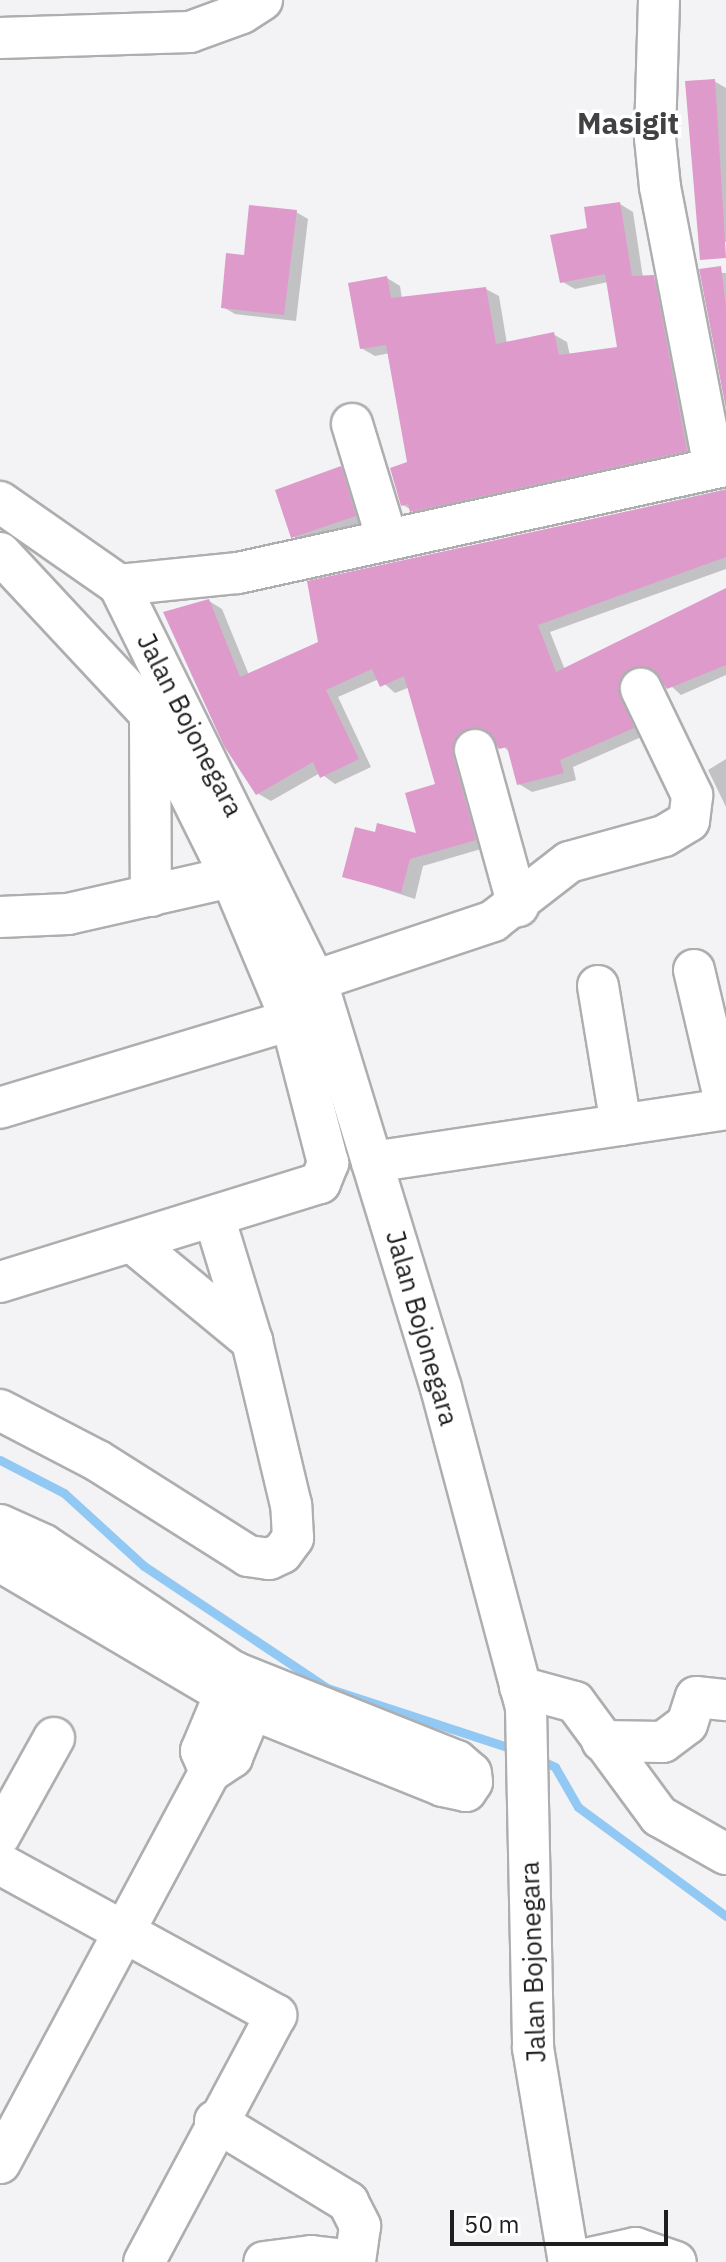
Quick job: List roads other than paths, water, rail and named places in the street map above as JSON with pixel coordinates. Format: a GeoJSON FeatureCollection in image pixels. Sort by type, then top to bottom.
{"type":"FeatureCollection","features":[{"type":"Feature","properties":{"kind":"street"},"geometry":{"type":"LineString","coordinates":[[0,38],[190,32],[242,13],[262,0]]}},
{"type":"Feature","properties":{"kind":"street"},"geometry":{"type":"LineString","coordinates":[[119,585],[238,573],[720,467],[660,187],[655,138],[659,0]]}},
{"type":"Feature","properties":{"kind":"street"},"geometry":{"type":"LineString","coordinates":[[352,424],[387,539]]}},
{"type":"Feature","properties":{"kind":"street","name":"Jalan Bojonegara"},"geometry":{"type":"LineString","coordinates":[[0,502],[119,585],[314,981],[441,1388],[523,1698],[533,2048],[570,2262]]}},
{"type":"Feature","properties":{"kind":"street"},"geometry":{"type":"LineString","coordinates":[[0,553],[150,714],[231,877],[291,1020],[328,1163],[325,1178],[308,1189],[0,1282]]}},
{"type":"Feature","properties":{"kind":"street"},"geometry":{"type":"LineString","coordinates":[[314,981],[493,921],[518,906],[569,862],[664,836],[689,821],[692,795],[641,689]]}},
{"type":"Feature","properties":{"kind":"street"},"geometry":{"type":"LineString","coordinates":[[150,714],[151,896]]}},
{"type":"Feature","properties":{"kind":"street"},"geometry":{"type":"LineString","coordinates":[[475,750],[518,906]]}},
{"type":"Feature","properties":{"kind":"street"},"geometry":{"type":"LineString","coordinates":[[0,917],[68,914],[231,877]]}},
{"type":"Feature","properties":{"kind":"street"},"geometry":{"type":"LineString","coordinates":[[372,1162],[726,1108],[694,970]]}},
{"type":"Feature","properties":{"kind":"street"},"geometry":{"type":"LineString","coordinates":[[598,986],[621,1125]]}},
{"type":"Feature","properties":{"kind":"street"},"geometry":{"type":"LineString","coordinates":[[0,1108],[291,1020]]}},
{"type":"Feature","properties":{"kind":"street"},"geometry":{"type":"LineString","coordinates":[[0,1410],[98,1461],[248,1556],[269,1559],[282,1553],[293,1538],[291,1505],[252,1341],[214,1217]]}},
{"type":"Feature","properties":{"kind":"street"},"geometry":{"type":"LineString","coordinates":[[132,1242],[252,1341]]}},
{"type":"Feature","properties":{"kind":"street"},"geometry":{"type":"LineString","coordinates":[[0,1525],[44,1545],[243,1690]]}},
{"type":"Feature","properties":{"kind":"street"},"geometry":{"type":"LineString","coordinates":[[0,1561],[243,1690]]}},
{"type":"Feature","properties":{"kind":"street"},"geometry":{"type":"LineString","coordinates":[[0,2163],[210,1772],[201,1751],[243,1690]]}},
{"type":"Feature","properties":{"kind":"street"},"geometry":{"type":"LineString","coordinates":[[602,1741],[663,1742],[687,1724],[696,1697],[726,1700]]}},
{"type":"Feature","properties":{"kind":"street"},"geometry":{"type":"LineString","coordinates":[[523,1698],[575,1702],[659,1816],[726,1854]]}},
{"type":"Feature","properties":{"kind":"street"},"geometry":{"type":"LineString","coordinates":[[0,1835],[54,1738]]}},
{"type":"Feature","properties":{"kind":"street"},"geometry":{"type":"LineString","coordinates":[[0,1864],[276,2015],[215,2121],[158,2257]]}},
{"type":"Feature","properties":{"kind":"street"},"geometry":{"type":"LineString","coordinates":[[215,2121],[348,2202],[360,2226],[355,2262],[297,2256],[264,2262]]}},
{"type":"Feature","properties":{"kind":"street"},"geometry":{"type":"LineString","coordinates":[[570,2262],[635,2248],[676,2262]]}},
{"type":"Feature","properties":{"kind":"waterway"},"geometry":{"type":"LineString","coordinates":[[0,1460],[64,1493],[144,1566],[327,1688],[517,1750]]}},
{"type":"Feature","properties":{"kind":"waterway"},"geometry":{"type":"LineString","coordinates":[[538,1759],[555,1767],[578,1807],[726,1916]]}},
{"type":"Feature","properties":{"kind":"district","name":"Masigit"},"geometry":{"type":"Point","coordinates":[628,123]}}]}
